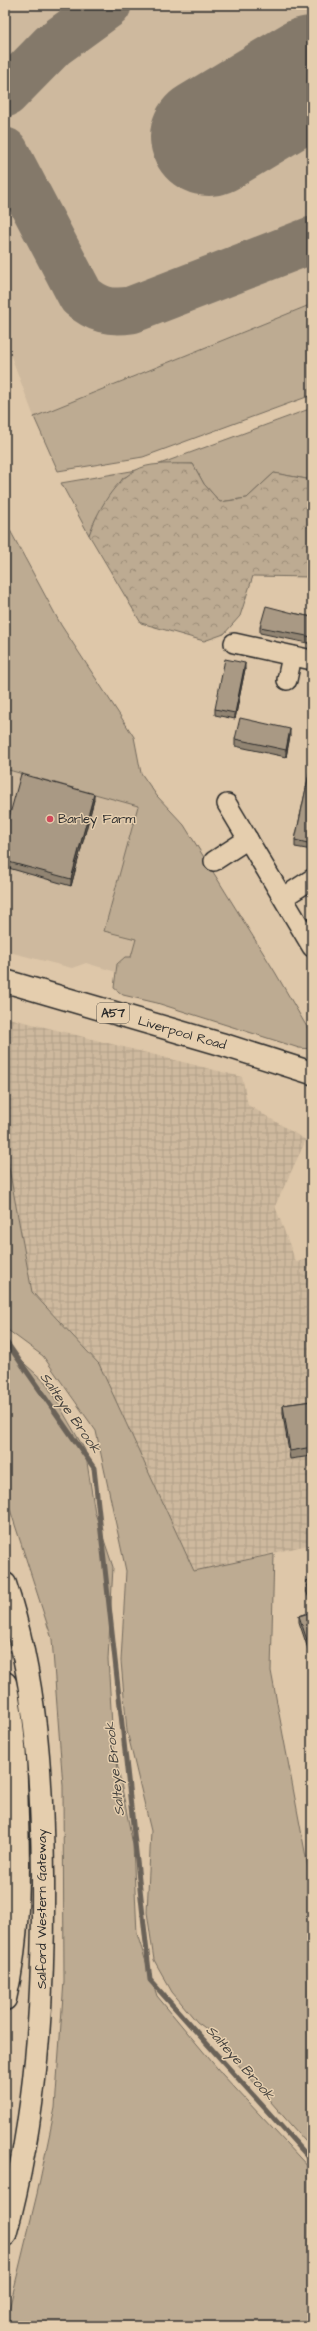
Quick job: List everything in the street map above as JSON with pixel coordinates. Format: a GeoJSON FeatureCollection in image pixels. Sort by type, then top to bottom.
{"type":"FeatureCollection","features":[{"type":"Feature","properties":{"kind":"main road","name":"Liverpool Road"},"geometry":{"type":"LineString","coordinates":[[5,981],[312,1072]]}},
{"type":"Feature","properties":{"kind":"main road","name":"Salford Western Gateway"},"geometry":{"type":"LineString","coordinates":[[5,1584],[29,1682],[39,1759],[44,1941],[42,1989],[32,2099],[5,2235]]}},
{"type":"Feature","properties":{"kind":"main road","name":"Salford Western Gateway"},"geometry":{"type":"LineString","coordinates":[[5,1683],[10,1705],[16,1779],[19,1892],[5,1999]]}},
{"type":"Feature","properties":{"kind":"street"},"geometry":{"type":"LineString","coordinates":[[234,643],[312,660]]}},
{"type":"Feature","properties":{"kind":"street"},"geometry":{"type":"LineString","coordinates":[[287,680],[292,656]]}},
{"type":"Feature","properties":{"kind":"street"},"geometry":{"type":"LineString","coordinates":[[227,804],[284,897],[312,947]]}},
{"type":"Feature","properties":{"kind":"street"},"geometry":{"type":"LineString","coordinates":[[214,861],[248,839]]}},
{"type":"Feature","properties":{"kind":"street"},"geometry":{"type":"LineString","coordinates":[[284,897],[312,880]]}},
{"type":"Feature","properties":{"kind":"shaded area"},"geometry":{"type":"Polygon","coordinates":[[[5,5],[312,5],[312,304],[34,417],[5,340],[5,5]]]}},
{"type":"Feature","properties":{"kind":"shaded area"},"geometry":{"type":"Polygon","coordinates":[[[5,769],[138,806],[104,931],[136,939],[131,957],[125,957],[117,964],[116,972],[86,963],[72,968],[5,951],[5,769]]]}},
{"type":"Feature","properties":{"kind":"shaded area"},"geometry":{"type":"Polygon","coordinates":[[[5,1017],[242,1077],[248,1105],[306,1140],[275,1206],[296,1262],[312,1258],[312,1544],[194,1571],[99,1364],[32,1292],[5,1147],[5,1017]]]}},
{"type":"Feature","properties":{"kind":"green space"},"geometry":{"type":"Polygon","coordinates":[[[312,304],[312,395],[143,457],[58,471],[34,417],[312,304]]]}},
{"type":"Feature","properties":{"kind":"green space"},"geometry":{"type":"Polygon","coordinates":[[[312,408],[312,480],[274,473],[247,498],[220,502],[204,484],[193,464],[157,465],[312,408]]]}},
{"type":"Feature","properties":{"kind":"green space"},"geometry":{"type":"Polygon","coordinates":[[[193,464],[204,484],[220,502],[247,498],[274,473],[312,480],[312,577],[253,576],[240,616],[224,634],[204,641],[141,623],[89,535],[93,524],[112,491],[130,474],[141,468],[152,465],[193,464]]]}},
{"type":"Feature","properties":{"kind":"green space"},"geometry":{"type":"Polygon","coordinates":[[[143,469],[123,478],[96,518],[89,535],[61,483],[143,469]]]}},
{"type":"Feature","properties":{"kind":"green space"},"geometry":{"type":"Polygon","coordinates":[[[5,521],[61,625],[134,737],[141,773],[157,796],[184,825],[275,972],[311,1034],[312,1049],[299,1048],[157,1003],[123,995],[114,988],[117,964],[125,957],[131,957],[136,939],[104,931],[138,806],[5,769],[5,521]]]}},
{"type":"Feature","properties":{"kind":"green space"},"geometry":{"type":"Polygon","coordinates":[[[5,1147],[32,1292],[99,1364],[194,1571],[274,1554],[271,1671],[312,1889],[312,2149],[208,2030],[197,2022],[172,1992],[154,1960],[147,1912],[151,1831],[127,1731],[121,1661],[126,1571],[96,1431],[43,1356],[5,1328],[5,1147]]]}},
{"type":"Feature","properties":{"kind":"green space"},"geometry":{"type":"Polygon","coordinates":[[[5,1346],[46,1383],[85,1450],[95,1513],[113,1567],[108,1659],[113,1742],[133,1845],[137,1934],[157,1996],[222,2074],[312,2171],[312,2326],[5,2326],[37,2194],[55,2108],[64,1981],[63,1786],[52,1639],[5,1494],[5,1346]]]}},
{"type":"Feature","properties":{"kind":"building"},"geometry":{"type":"Polygon","coordinates":[[[266,606],[312,617],[312,637],[260,627],[266,606]]]}},
{"type":"Feature","properties":{"kind":"building"},"geometry":{"type":"Polygon","coordinates":[[[225,659],[245,663],[235,713],[215,709],[225,659]]]}},
{"type":"Feature","properties":{"kind":"building"},"geometry":{"type":"Polygon","coordinates":[[[240,718],[290,729],[286,750],[235,739],[240,718]]]}},
{"type":"Feature","properties":{"kind":"building"},"geometry":{"type":"Polygon","coordinates":[[[312,760],[312,844],[295,840],[312,760]]]}},
{"type":"Feature","properties":{"kind":"building","name":"Barley Farm"},"geometry":{"type":"Polygon","coordinates":[[[21,774],[94,794],[71,879],[5,861],[5,832],[21,774]]]}},
{"type":"Feature","properties":{"kind":"building"},"geometry":{"type":"Polygon","coordinates":[[[312,1401],[312,1447],[290,1451],[283,1405],[312,1401]]]}},
{"type":"Feature","properties":{"kind":"building"},"geometry":{"type":"Polygon","coordinates":[[[312,1579],[312,1599],[306,1581],[312,1579]]]}},
{"type":"Feature","properties":{"kind":"building"},"geometry":{"type":"Polygon","coordinates":[[[312,1612],[312,1651],[311,1652],[299,1616],[312,1612]]]}},
{"type":"Feature","properties":{"kind":"waterway","name":"Salteye Brook"},"geometry":{"type":"LineString","coordinates":[[5,1340],[94,1468],[150,1980],[312,2161]]}},
{"type":"Feature","properties":{"kind":"taxiway"},"geometry":{"type":"LineString","coordinates":[[5,94],[53,45],[108,5]]}},
{"type":"Feature","properties":{"kind":"taxiway"},"geometry":{"type":"LineString","coordinates":[[5,151],[81,296],[93,305],[110,311],[131,310],[312,240]]}},
{"type":"Feature","properties":{"kind":"runway"},"geometry":{"type":"LineString","coordinates":[[209,137],[312,75]]}},
{"type":"Feature","properties":{"kind":"place","name":"Barley Farm"},"geometry":{"type":"Point","coordinates":[50,819]}}]}
